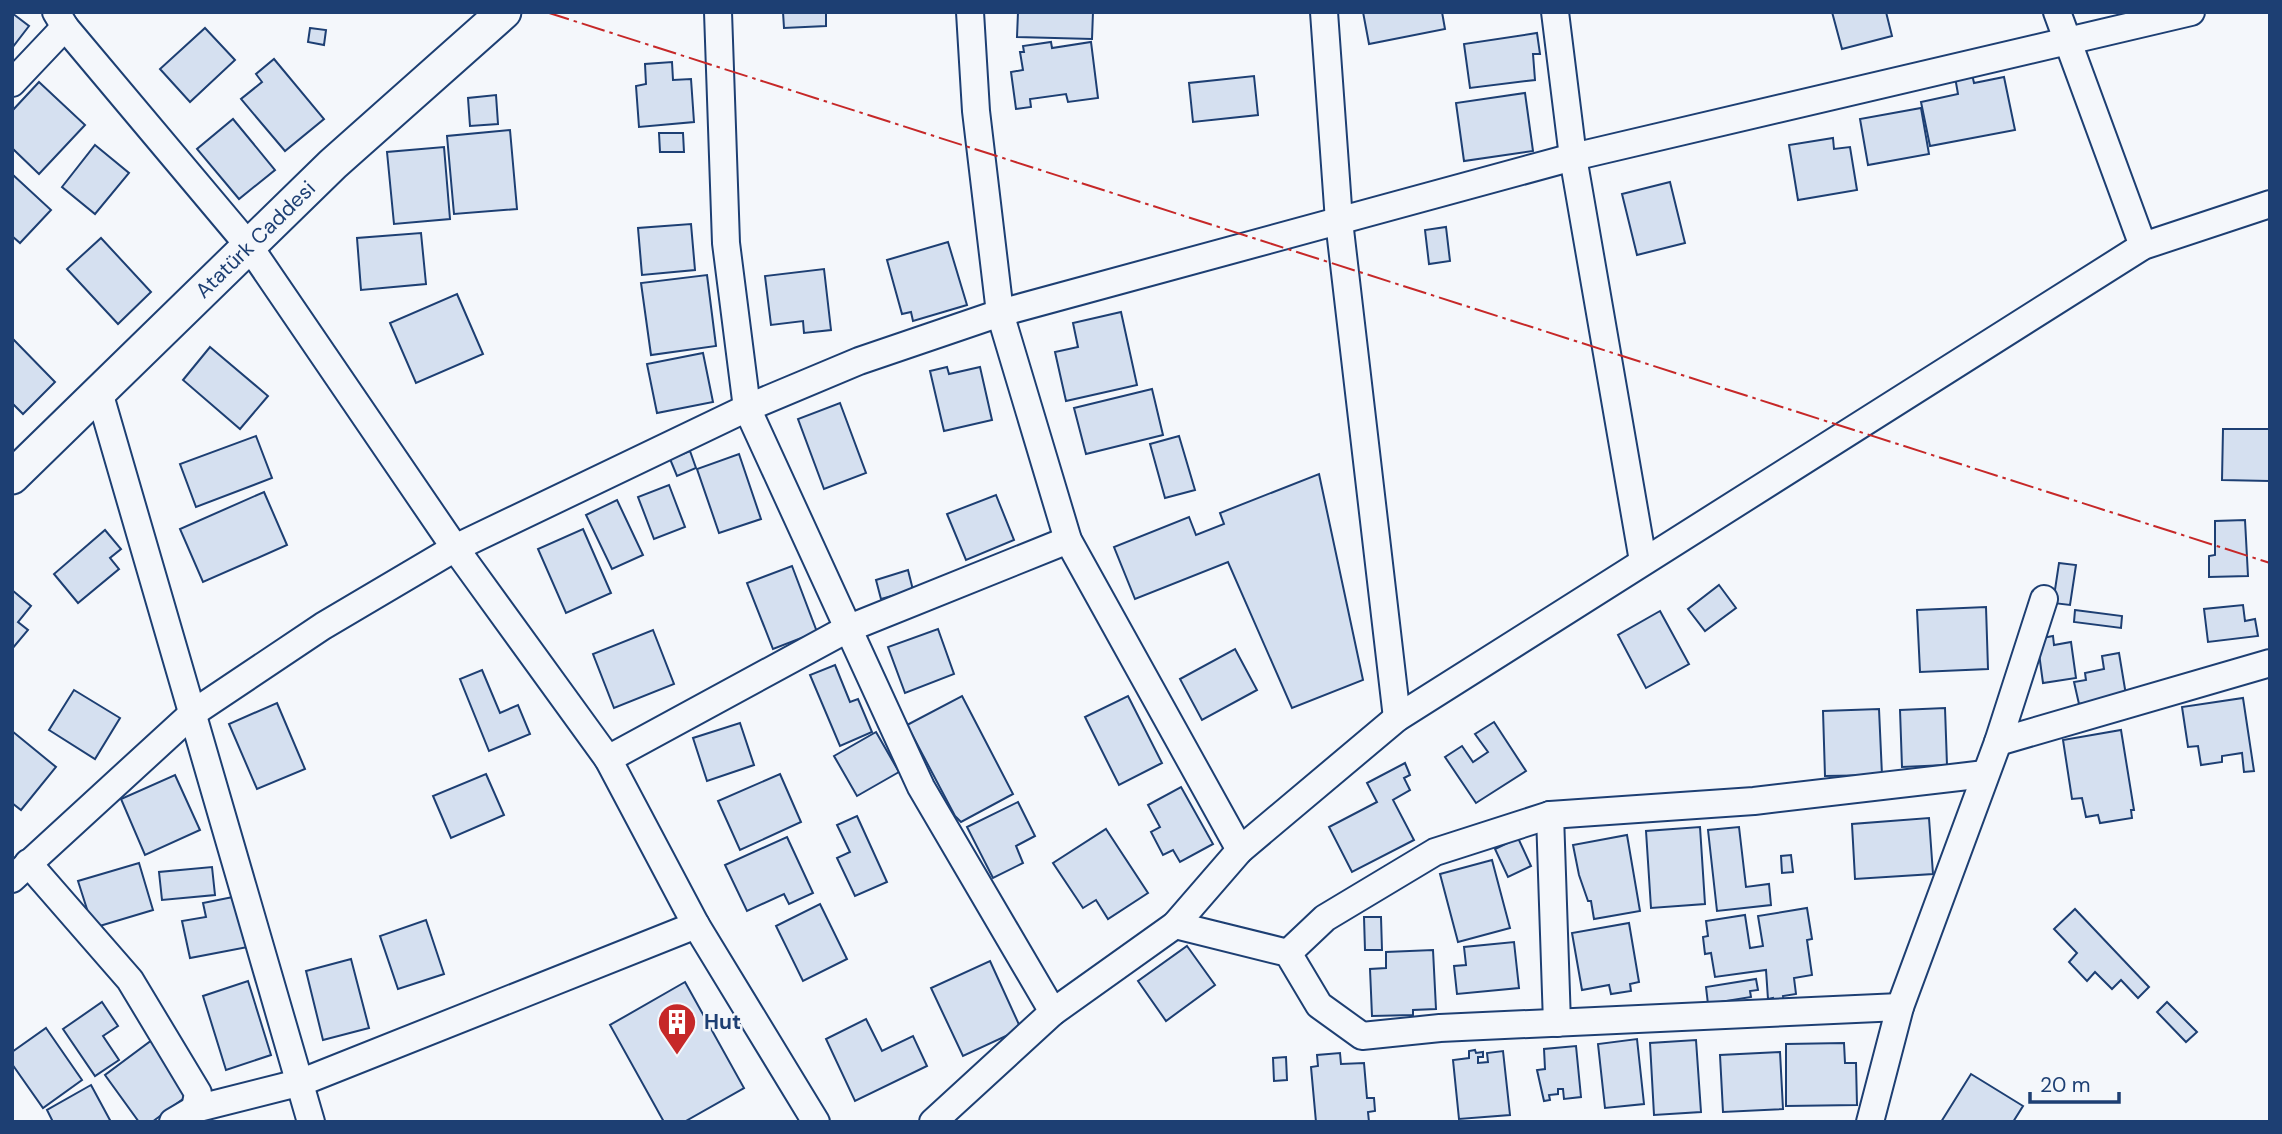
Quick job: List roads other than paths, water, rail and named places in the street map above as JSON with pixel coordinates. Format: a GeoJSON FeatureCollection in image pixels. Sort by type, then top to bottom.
{"type":"FeatureCollection","features":[{"type":"Feature","properties":{"kind":"street","name":"Atatürk Caddesi"},"geometry":{"type":"LineString","coordinates":[[12,477],[333,164],[505,12]]}},
{"type":"Feature","properties":{"kind":"street"},"geometry":{"type":"LineString","coordinates":[[718,12],[726,243],[747,408],[921,787],[1053,1012]]}},
{"type":"Feature","properties":{"kind":"street"},"geometry":{"type":"LineString","coordinates":[[970,12],[976,111],[1000,313],[1068,540],[1240,850]]}},
{"type":"Feature","properties":{"kind":"street"},"geometry":{"type":"LineString","coordinates":[[1324,12],[1339,221],[1397,718]]}},
{"type":"Feature","properties":{"kind":"street"},"geometry":{"type":"LineString","coordinates":[[1555,12],[1573,157],[1643,561]]}},
{"type":"Feature","properties":{"kind":"street"},"geometry":{"type":"LineString","coordinates":[[2057,12],[2143,246]]}},
{"type":"Feature","properties":{"kind":"street"},"geometry":{"type":"LineString","coordinates":[[184,1116],[198,1093],[130,981],[20,871],[193,713],[323,626],[455,548],[747,408],[859,361],[1000,313],[1573,157],[2191,12]]}},
{"type":"Feature","properties":{"kind":"street"},"geometry":{"type":"LineString","coordinates":[[12,83],[61,20],[249,246],[455,548],[608,758],[696,925],[816,1122]]}},
{"type":"Feature","properties":{"kind":"street"},"geometry":{"type":"LineString","coordinates":[[933,1122],[1053,1012],[1175,925],[1240,850],[1397,718],[2143,246],[2270,204]]}},
{"type":"Feature","properties":{"kind":"street"},"geometry":{"type":"LineString","coordinates":[[99,392],[302,1082],[311,1122]]}},
{"type":"Feature","properties":{"kind":"street"},"geometry":{"type":"LineString","coordinates":[[608,758],[847,629],[1068,540]]}},
{"type":"Feature","properties":{"kind":"street"},"geometry":{"type":"LineString","coordinates":[[1870,1122],[1900,1007],[1998,743],[2044,599]]}},
{"type":"Feature","properties":{"kind":"street"},"geometry":{"type":"LineString","coordinates":[[1998,743],[2270,663]]}},
{"type":"Feature","properties":{"kind":"street"},"geometry":{"type":"LineString","coordinates":[[1288,953],[1325,918],[1434,852],[1550,815],[1754,801],[1985,774]]}},
{"type":"Feature","properties":{"kind":"street"},"geometry":{"type":"LineString","coordinates":[[1550,815],[1556,1023]]}},
{"type":"Feature","properties":{"kind":"street"},"geometry":{"type":"LineString","coordinates":[[184,1116],[302,1082],[696,925]]}},
{"type":"Feature","properties":{"kind":"street"},"geometry":{"type":"LineString","coordinates":[[1175,925],[1288,953],[1319,1005],[1362,1036],[1440,1028],[1900,1007]]}},
{"type":"Feature","properties":{"kind":"place","name":"Hut"},"geometry":{"type":"Point","coordinates":[677,1056]}}]}
